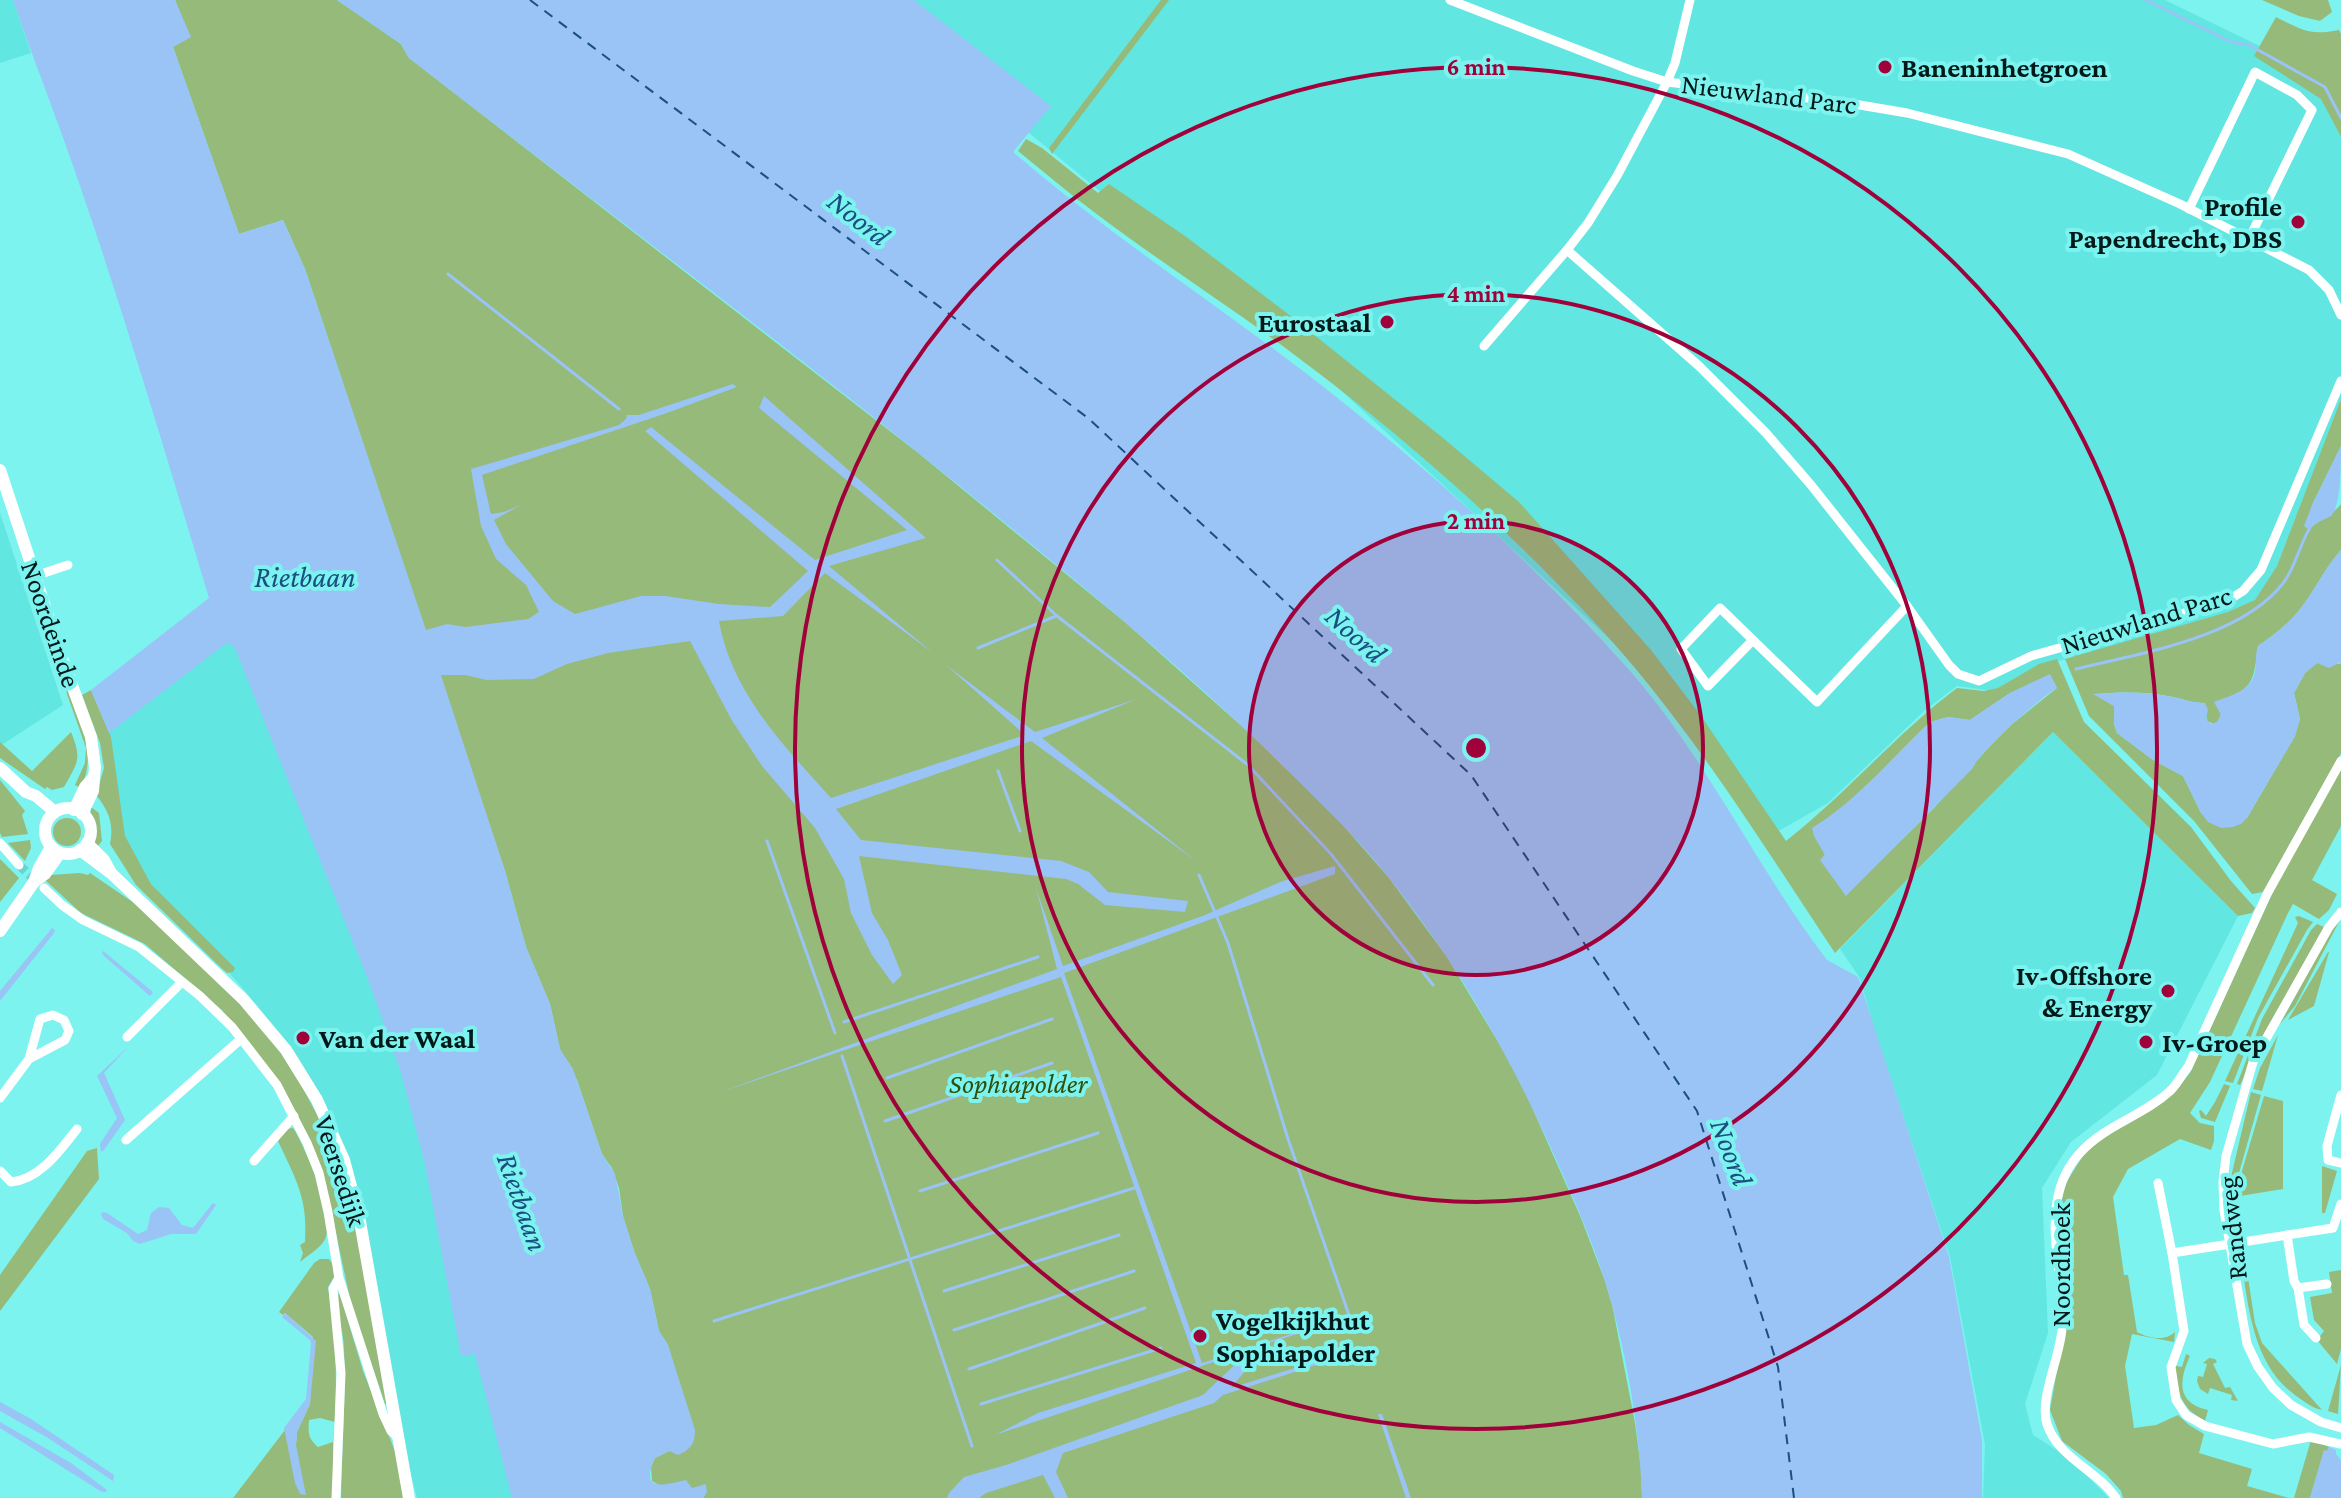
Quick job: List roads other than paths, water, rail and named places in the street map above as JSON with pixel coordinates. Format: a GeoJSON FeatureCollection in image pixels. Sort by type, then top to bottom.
{"type":"FeatureCollection","features":[{"type":"Feature","properties":{"kind":"main road","name":"Noordeinde"},"geometry":{"type":"LineString","coordinates":[[0,470],[91,737],[95,767],[93,791],[78,812]]}},
{"type":"Feature","properties":{"kind":"main road"},"geometry":{"type":"LineString","coordinates":[[0,768],[26,792],[31,802],[51,816]]}},
{"type":"Feature","properties":{"kind":"main road"},"geometry":{"type":"LineString","coordinates":[[64,809],[78,812],[90,828],[84,847],[70,854],[55,850],[45,834],[51,816],[64,809]]}},
{"type":"Feature","properties":{"kind":"main road","name":"Veersedijk"},"geometry":{"type":"LineString","coordinates":[[84,847],[253,1010],[286,1050],[317,1100],[344,1160],[356,1202],[409,1498]]}},
{"type":"Feature","properties":{"kind":"main road"},"geometry":{"type":"LineString","coordinates":[[0,931],[39,885],[39,868],[55,850]]}},
{"type":"Feature","properties":{"kind":"street","name":"Nieuwland Parc"},"geometry":{"type":"LineString","coordinates":[[1450,0],[1667,82],[1842,102],[1907,113],[2068,154],[2189,209],[2309,270],[2329,290],[2341,315]]}},
{"type":"Feature","properties":{"kind":"street","name":"Nieuwland Parc"},"geometry":{"type":"LineString","coordinates":[[1484,346],[1567,250],[1617,176],[1675,63],[1690,0]]}},
{"type":"Feature","properties":{"kind":"street"},"geometry":{"type":"LineString","coordinates":[[2189,209],[2255,72],[2297,95],[2312,110],[2249,239]]}},
{"type":"Feature","properties":{"kind":"street","name":"Nieuwland Parc"},"geometry":{"type":"LineString","coordinates":[[1567,250],[1699,366],[1766,433],[1811,485],[1958,674],[1979,681],[2031,656],[2227,601],[2243,591],[2261,570],[2341,381]]}},
{"type":"Feature","properties":{"kind":"street"},"geometry":{"type":"LineString","coordinates":[[35,576],[68,565]]}},
{"type":"Feature","properties":{"kind":"street"},"geometry":{"type":"LineString","coordinates":[[1753,640],[1708,686],[1681,649],[1720,608],[1817,702],[1907,606]]}},
{"type":"Feature","properties":{"kind":"street","name":"Noordhoek"},"geometry":{"type":"LineString","coordinates":[[2116,1498],[2099,1478],[2063,1450],[2045,1420],[2045,1401],[2058,1356],[2062,1327],[2055,1219],[2062,1182],[2079,1153],[2092,1141],[2171,1090],[2188,1067],[2267,894],[2341,761]]}},
{"type":"Feature","properties":{"kind":"street"},"geometry":{"type":"LineString","coordinates":[[0,843],[19,865]]}},
{"type":"Feature","properties":{"kind":"street"},"geometry":{"type":"LineString","coordinates":[[39,885],[83,920],[139,947],[182,982],[220,1015],[268,1073],[294,1116],[319,1173],[339,1278],[383,1414],[391,1431],[399,1438]]}},
{"type":"Feature","properties":{"kind":"street","name":"Randweg"},"geometry":{"type":"LineString","coordinates":[[2336,1426],[2321,1422],[2291,1405],[2273,1388],[2258,1367],[2247,1344],[2224,1210],[2226,1156],[2253,1062],[2329,927],[2341,912]]}},
{"type":"Feature","properties":{"kind":"street"},"geometry":{"type":"LineString","coordinates":[[127,1037],[182,982]]}},
{"type":"Feature","properties":{"kind":"street"},"geometry":{"type":"LineString","coordinates":[[0,1098],[29,1059],[40,1019],[53,1015],[64,1020],[69,1031],[65,1040],[29,1059]]}},
{"type":"Feature","properties":{"kind":"street"},"geometry":{"type":"LineString","coordinates":[[126,1140],[241,1039]]}},
{"type":"Feature","properties":{"kind":"street"},"geometry":{"type":"LineString","coordinates":[[2341,1095],[2327,1146],[2328,1160],[2341,1163]]}},
{"type":"Feature","properties":{"kind":"street"},"geometry":{"type":"LineString","coordinates":[[254,1161],[294,1116]]}},
{"type":"Feature","properties":{"kind":"street"},"geometry":{"type":"LineString","coordinates":[[0,1171],[11,1182],[28,1178],[55,1156],[77,1129]]}},
{"type":"Feature","properties":{"kind":"street"},"geometry":{"type":"LineString","coordinates":[[2158,1183],[2184,1331],[2171,1367],[2176,1400],[2186,1415],[2197,1422],[2273,1444],[2309,1437],[2341,1444]]}},
{"type":"Feature","properties":{"kind":"street"},"geometry":{"type":"LineString","coordinates":[[2172,1253],[2333,1228],[2341,1204]]}},
{"type":"Feature","properties":{"kind":"street"},"geometry":{"type":"LineString","coordinates":[[2287,1235],[2304,1325],[2316,1338]]}},
{"type":"Feature","properties":{"kind":"street"},"geometry":{"type":"LineString","coordinates":[[336,1498],[341,1373],[333,1289],[339,1278]]}},
{"type":"Feature","properties":{"kind":"street"},"geometry":{"type":"LineString","coordinates":[[2298,1288],[2327,1284]]}},
{"type":"Feature","properties":{"kind":"water","name":"Rietbaan"},"geometry":{"type":"Polygon","coordinates":[[[13,0],[175,0],[191,37],[173,47],[239,234],[283,220],[305,269],[426,630],[447,624],[466,627],[528,619],[539,612],[526,585],[496,559],[481,526],[471,469],[619,425],[627,415],[639,415],[733,384],[737,387],[482,475],[491,514],[521,505],[494,520],[506,544],[553,601],[575,614],[641,596],[770,607],[808,571],[645,431],[651,427],[815,560],[907,530],[759,408],[764,396],[926,538],[829,566],[933,653],[825,573],[783,616],[719,621],[735,672],[748,695],[778,738],[831,798],[1025,735],[946,665],[1035,732],[1137,699],[1042,738],[1196,861],[1031,741],[836,809],[861,840],[1061,861],[1089,872],[1108,892],[1188,901],[1185,912],[1105,905],[1078,884],[1066,879],[859,856],[872,913],[888,940],[902,975],[893,984],[872,955],[851,913],[844,879],[815,828],[762,766],[731,719],[690,641],[608,653],[567,664],[534,679],[487,680],[465,675],[441,675],[505,871],[526,947],[550,1004],[560,1049],[573,1069],[602,1154],[615,1174],[623,1216],[650,1289],[659,1331],[668,1345],[695,1430],[693,1442],[686,1451],[678,1455],[669,1451],[655,1458],[650,1477],[656,1484],[686,1480],[692,1488],[706,1484],[707,1492],[703,1498],[512,1498],[475,1354],[461,1356],[425,1164],[401,1073],[369,982],[234,646],[224,645],[109,733],[91,690],[209,598],[101,247],[13,0]]]}},
{"type":"Feature","properties":{"kind":"water","name":"Noord"},"geometry":{"type":"Polygon","coordinates":[[[337,0],[914,0],[1051,106],[1013,152],[1091,215],[1335,396],[1451,493],[1525,562],[1596,634],[1658,705],[1827,960],[1858,977],[1949,1257],[1982,1440],[1982,1498],[1642,1498],[1635,1414],[1624,1357],[1603,1275],[1577,1207],[1542,1128],[1484,1017],[1415,911],[1364,848],[1204,691],[1043,554],[824,378],[409,58],[401,44],[337,0]]]}},
{"type":"Feature","properties":{"kind":"water"},"geometry":{"type":"Polygon","coordinates":[[[2341,446],[2340,484],[2334,511],[2331,516],[2308,529],[2304,526],[2312,505],[2341,446]]]}},
{"type":"Feature","properties":{"kind":"water"},"geometry":{"type":"Polygon","coordinates":[[[2341,550],[2341,662],[2329,668],[2317,663],[2305,673],[2294,693],[2300,719],[2295,736],[2247,818],[2241,824],[2221,828],[2208,822],[2201,813],[2183,776],[2153,760],[2117,733],[2114,706],[2093,694],[2143,693],[2205,703],[2208,710],[2206,719],[2211,724],[2217,722],[2221,715],[2214,702],[2250,683],[2258,646],[2297,613],[2341,550]]]}},
{"type":"Feature","properties":{"kind":"water"},"geometry":{"type":"Polygon","coordinates":[[[2050,674],[2057,688],[1998,738],[1973,768],[1846,896],[1820,860],[1825,855],[1812,828],[1859,792],[1930,722],[1948,717],[1970,720],[2010,693],[2050,674]]]}},
{"type":"Feature","properties":{"kind":"water"},"geometry":{"type":"Polygon","coordinates":[[[1335,866],[1335,874],[1064,973],[1202,1363],[1349,1315],[1260,1346],[1256,1358],[1231,1388],[1364,1346],[1366,1349],[1223,1395],[1214,1403],[1063,1453],[1056,1472],[1068,1498],[1055,1498],[1043,1475],[979,1498],[947,1498],[964,1477],[1203,1395],[1250,1350],[995,1435],[1038,1413],[1196,1363],[1061,977],[718,1093],[1057,969],[1036,888],[1063,966],[1205,915],[1280,882],[1335,866]]]}},
{"type":"Feature","properties":{"kind":"water"},"geometry":{"type":"Polygon","coordinates":[[[52,928],[54,933],[0,1001],[0,991],[52,928]]]}},
{"type":"Feature","properties":{"kind":"water"},"geometry":{"type":"Polygon","coordinates":[[[103,951],[153,992],[150,996],[104,956],[103,951]]]}},
{"type":"Feature","properties":{"kind":"water"},"geometry":{"type":"Polygon","coordinates":[[[128,1047],[104,1073],[125,1120],[101,1152],[100,1144],[117,1118],[97,1076],[128,1047]]]}},
{"type":"Feature","properties":{"kind":"water"},"geometry":{"type":"Polygon","coordinates":[[[213,1203],[216,1205],[196,1234],[171,1234],[140,1244],[103,1219],[101,1214],[107,1213],[138,1234],[147,1230],[151,1213],[159,1207],[169,1208],[182,1225],[193,1228],[213,1203]]]}},
{"type":"Feature","properties":{"kind":"water"},"geometry":{"type":"Polygon","coordinates":[[[285,1313],[316,1341],[310,1404],[297,1432],[296,1445],[306,1495],[300,1494],[295,1483],[284,1428],[306,1399],[311,1344],[282,1317],[285,1313]]]}},
{"type":"Feature","properties":{"kind":"water"},"geometry":{"type":"Polygon","coordinates":[[[0,1402],[31,1419],[114,1475],[113,1481],[0,1411],[0,1402]]]}},
{"type":"Feature","properties":{"kind":"water"},"geometry":{"type":"Polygon","coordinates":[[[1378,1414],[1382,1414],[1411,1498],[1406,1498],[1378,1414]]]}},
{"type":"Feature","properties":{"kind":"water"},"geometry":{"type":"Polygon","coordinates":[[[0,1422],[71,1463],[106,1492],[0,1428],[0,1422]]]}},
{"type":"Feature","properties":{"kind":"water"},"geometry":{"type":"Polygon","coordinates":[[[2329,1447],[2336,1450],[2341,1460],[2341,1498],[2310,1498],[2324,1450],[2327,1451],[2329,1447]]]}},
{"type":"Feature","properties":{"kind":"waterway"},"geometry":{"type":"LineString","coordinates":[[2146,0],[2231,42],[2249,45],[2325,87],[2341,118]]}},
{"type":"Feature","properties":{"kind":"waterway"},"geometry":{"type":"LineString","coordinates":[[448,274],[619,409]]}},
{"type":"Feature","properties":{"kind":"waterway"},"geometry":{"type":"LineString","coordinates":[[2076,669],[2188,640],[2243,617],[2266,601],[2284,582],[2311,526]]}},
{"type":"Feature","properties":{"kind":"waterway"},"geometry":{"type":"LineString","coordinates":[[997,560],[1057,616],[1248,765],[1331,854],[1433,985]]}},
{"type":"Feature","properties":{"kind":"waterway"},"geometry":{"type":"LineString","coordinates":[[978,648],[1056,616]]}},
{"type":"Feature","properties":{"kind":"waterway"},"geometry":{"type":"LineString","coordinates":[[998,771],[1020,831]]}},
{"type":"Feature","properties":{"kind":"waterway"},"geometry":{"type":"LineString","coordinates":[[767,841],[835,1033]]}},
{"type":"Feature","properties":{"kind":"waterway"},"geometry":{"type":"LineString","coordinates":[[1199,875],[1228,943],[1288,1139],[1349,1315]]}},
{"type":"Feature","properties":{"kind":"waterway"},"geometry":{"type":"LineString","coordinates":[[844,1022],[1038,957]]}},
{"type":"Feature","properties":{"kind":"waterway"},"geometry":{"type":"LineString","coordinates":[[887,1078],[1052,1019]]}},
{"type":"Feature","properties":{"kind":"waterway"},"geometry":{"type":"LineString","coordinates":[[842,1056],[972,1446]]}},
{"type":"Feature","properties":{"kind":"waterway"},"geometry":{"type":"LineString","coordinates":[[885,1121],[1052,1063]]}},
{"type":"Feature","properties":{"kind":"waterway"},"geometry":{"type":"LineString","coordinates":[[920,1191],[1098,1133]]}},
{"type":"Feature","properties":{"kind":"waterway"},"geometry":{"type":"LineString","coordinates":[[714,1321],[1134,1188]]}},
{"type":"Feature","properties":{"kind":"waterway"},"geometry":{"type":"LineString","coordinates":[[944,1291],[1119,1235]]}},
{"type":"Feature","properties":{"kind":"waterway"},"geometry":{"type":"LineString","coordinates":[[954,1330],[1134,1271]]}},
{"type":"Feature","properties":{"kind":"waterway"},"geometry":{"type":"LineString","coordinates":[[969,1369],[1145,1308]]}},
{"type":"Feature","properties":{"kind":"waterway"},"geometry":{"type":"LineString","coordinates":[[981,1404],[1161,1348]]}},
{"type":"Feature","properties":{"kind":"tunnel"},"geometry":{"type":"LineString","coordinates":[[19,865],[38,883]]}},
{"type":"Feature","properties":{"kind":"place","name":"Baneninhetgroen"},"geometry":{"type":"Point","coordinates":[1885,67]}},
{"type":"Feature","properties":{"kind":"place","name":"Profile Papendrecht, DBS"},"geometry":{"type":"Point","coordinates":[2298,222]}},
{"type":"Feature","properties":{"kind":"place","name":"Eurostaal"},"geometry":{"type":"Point","coordinates":[1387,322]}},
{"type":"Feature","properties":{"kind":"place","name":"Iv-Offshore & Energy"},"geometry":{"type":"Point","coordinates":[2168,991]}},
{"type":"Feature","properties":{"kind":"place","name":"Van der Waal"},"geometry":{"type":"Point","coordinates":[303,1038]}},
{"type":"Feature","properties":{"kind":"place","name":"Iv-Groep"},"geometry":{"type":"Point","coordinates":[2146,1042]}},
{"type":"Feature","properties":{"kind":"place","name":"Vogelkijkhut Sophiapolder"},"geometry":{"type":"Point","coordinates":[1200,1336]}},
{"type":"Feature","properties":{"kind":"park label","name":"Sophiapolder"},"geometry":{"type":"Point","coordinates":[1018,1083]}}]}
